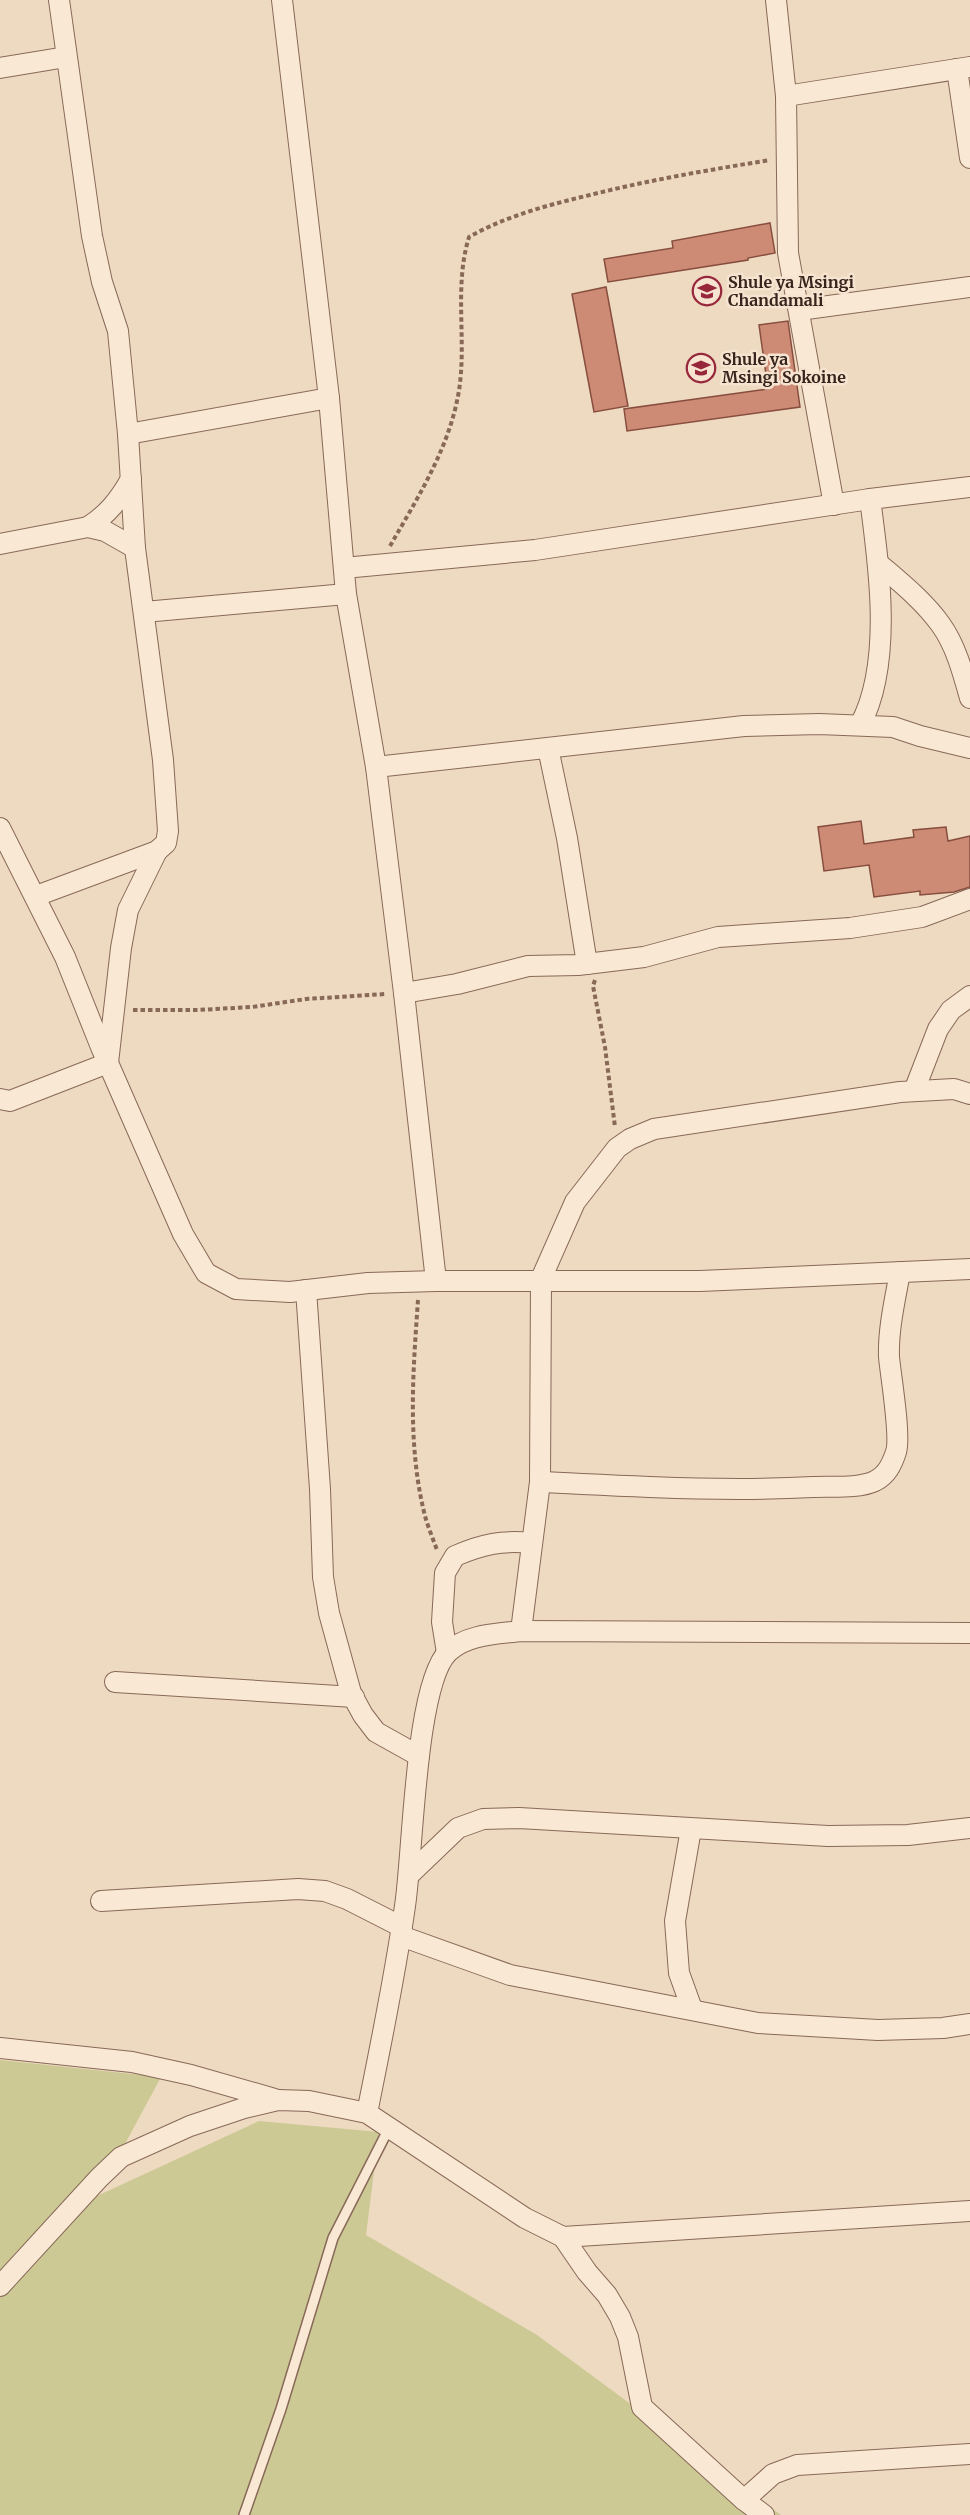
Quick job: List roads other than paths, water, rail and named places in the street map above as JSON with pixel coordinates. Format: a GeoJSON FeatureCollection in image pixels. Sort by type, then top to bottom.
{"type":"FeatureCollection","features":[{"type":"Feature","properties":{"kind":"street"},"geometry":{"type":"LineString","coordinates":[[36,896],[157,851],[166,843],[168,831],[163,760],[135,548],[128,434],[118,331],[102,282],[92,236],[59,0]]}},
{"type":"Feature","properties":{"kind":"street"},"geometry":{"type":"LineString","coordinates":[[282,0],[329,398],[346,594],[376,767],[404,993],[427,1281]]}},
{"type":"Feature","properties":{"kind":"street"},"geometry":{"type":"LineString","coordinates":[[776,0],[786,96],[788,253],[834,505]]}},
{"type":"Feature","properties":{"kind":"street"},"geometry":{"type":"LineString","coordinates":[[0,68],[66,57]]}},
{"type":"Feature","properties":{"kind":"street"},"geometry":{"type":"LineString","coordinates":[[786,96],[963,68],[970,158]]}},
{"type":"Feature","properties":{"kind":"street"},"geometry":{"type":"LineString","coordinates":[[799,310],[969,282]]}},
{"type":"Feature","properties":{"kind":"street"},"geometry":{"type":"LineString","coordinates":[[128,434],[329,398]]}},
{"type":"Feature","properties":{"kind":"street"},"geometry":{"type":"LineString","coordinates":[[0,544],[88,527],[105,516],[118,502],[131,479]]}},
{"type":"Feature","properties":{"kind":"street"},"geometry":{"type":"LineString","coordinates":[[344,568],[535,550],[870,499],[970,487]]}},
{"type":"Feature","properties":{"kind":"street"},"geometry":{"type":"LineString","coordinates":[[861,725],[872,700],[879,667],[878,563],[870,499]]}},
{"type":"Feature","properties":{"kind":"street"},"geometry":{"type":"LineString","coordinates":[[88,527],[105,531],[135,548]]}},
{"type":"Feature","properties":{"kind":"street"},"geometry":{"type":"LineString","coordinates":[[878,563],[917,597],[941,625],[953,647],[970,698]]}},
{"type":"Feature","properties":{"kind":"street"},"geometry":{"type":"LineString","coordinates":[[144,612],[346,594]]}},
{"type":"Feature","properties":{"kind":"street"},"geometry":{"type":"LineString","coordinates":[[376,767],[744,726],[893,727],[970,748]]}},
{"type":"Feature","properties":{"kind":"street"},"geometry":{"type":"LineString","coordinates":[[548,748],[596,963]]}},
{"type":"Feature","properties":{"kind":"street"},"geometry":{"type":"LineString","coordinates":[[0,828],[65,957],[108,1063],[183,1234],[207,1273],[236,1289],[290,1292],[368,1283],[541,1279],[700,1281],[970,1269]]}},
{"type":"Feature","properties":{"kind":"street"},"geometry":{"type":"LineString","coordinates":[[108,1063],[121,948],[128,909],[157,851]]}},
{"type":"Feature","properties":{"kind":"street"},"geometry":{"type":"LineString","coordinates":[[404,993],[457,984],[528,966],[596,963],[644,957],[718,937],[850,928],[922,917],[970,899]]}},
{"type":"Feature","properties":{"kind":"street"},"geometry":{"type":"LineString","coordinates":[[914,1091],[938,1029],[961,1012],[970,996]]}},
{"type":"Feature","properties":{"kind":"street"},"geometry":{"type":"LineString","coordinates":[[0,1099],[10,1101],[108,1063]]}},
{"type":"Feature","properties":{"kind":"street"},"geometry":{"type":"LineString","coordinates":[[521,1631],[540,1482],[541,1279],[575,1202],[617,1148],[630,1139],[654,1129],[914,1091],[954,1089],[970,1094]]}},
{"type":"Feature","properties":{"kind":"street"},"geometry":{"type":"LineString","coordinates":[[540,1482],[723,1490],[852,1485],[873,1482],[883,1477],[890,1468],[897,1450],[889,1355],[892,1318],[900,1272]]}},
{"type":"Feature","properties":{"kind":"street"},"geometry":{"type":"LineString","coordinates":[[306,1290],[320,1489],[323,1578],[329,1613],[354,1697],[363,1715],[376,1732],[419,1756]]}},
{"type":"Feature","properties":{"kind":"street"},"geometry":{"type":"LineString","coordinates":[[447,1653],[442,1622],[445,1573],[455,1556],[471,1549],[508,1541],[532,1543]]}},
{"type":"Feature","properties":{"kind":"street"},"geometry":{"type":"LineString","coordinates":[[367,2113],[410,1874],[419,1756],[432,1683],[447,1653],[463,1641],[521,1631],[970,1634]]}},
{"type":"Feature","properties":{"kind":"street"},"geometry":{"type":"LineString","coordinates":[[115,1682],[354,1697]]}},
{"type":"Feature","properties":{"kind":"street"},"geometry":{"type":"LineString","coordinates":[[410,1874],[458,1828],[483,1819],[519,1818],[828,1836],[908,1835],[970,1828]]}},
{"type":"Feature","properties":{"kind":"street"},"geometry":{"type":"LineString","coordinates":[[691,1829],[683,1864],[675,1932],[679,1973],[692,2009]]}},
{"type":"Feature","properties":{"kind":"street"},"geometry":{"type":"LineString","coordinates":[[102,1901],[298,1889],[325,1891],[347,1899],[401,1932],[510,1975],[758,2023],[879,2030],[970,2025]]}},
{"type":"Feature","properties":{"kind":"street"},"geometry":{"type":"LineString","coordinates":[[0,2049],[132,2062],[191,2075],[278,2100],[309,2101],[367,2113],[525,2218],[563,2237],[587,2272],[607,2295],[620,2317],[628,2337],[642,2407],[744,2500],[764,2515]]}},
{"type":"Feature","properties":{"kind":"street"},"geometry":{"type":"LineString","coordinates":[[0,2286],[121,2157],[190,2126],[244,2108],[278,2100]]}},
{"type":"Feature","properties":{"kind":"street"},"geometry":{"type":"LineString","coordinates":[[563,2237],[970,2211]]}},
{"type":"Feature","properties":{"kind":"street"},"geometry":{"type":"LineString","coordinates":[[744,2500],[773,2474],[796,2465],[970,2454]]}},
{"type":"Feature","properties":{"kind":"lane"},"geometry":{"type":"LineString","coordinates":[[244,2515],[281,2409],[333,2238],[389,2127]]}},
{"type":"Feature","properties":{"kind":"place","name":"Shule ya Msingi Chandamali"},"geometry":{"type":"Point","coordinates":[707,291]}},
{"type":"Feature","properties":{"kind":"place","name":"Shule ya Msingi Sokoine"},"geometry":{"type":"Point","coordinates":[701,368]}}]}
